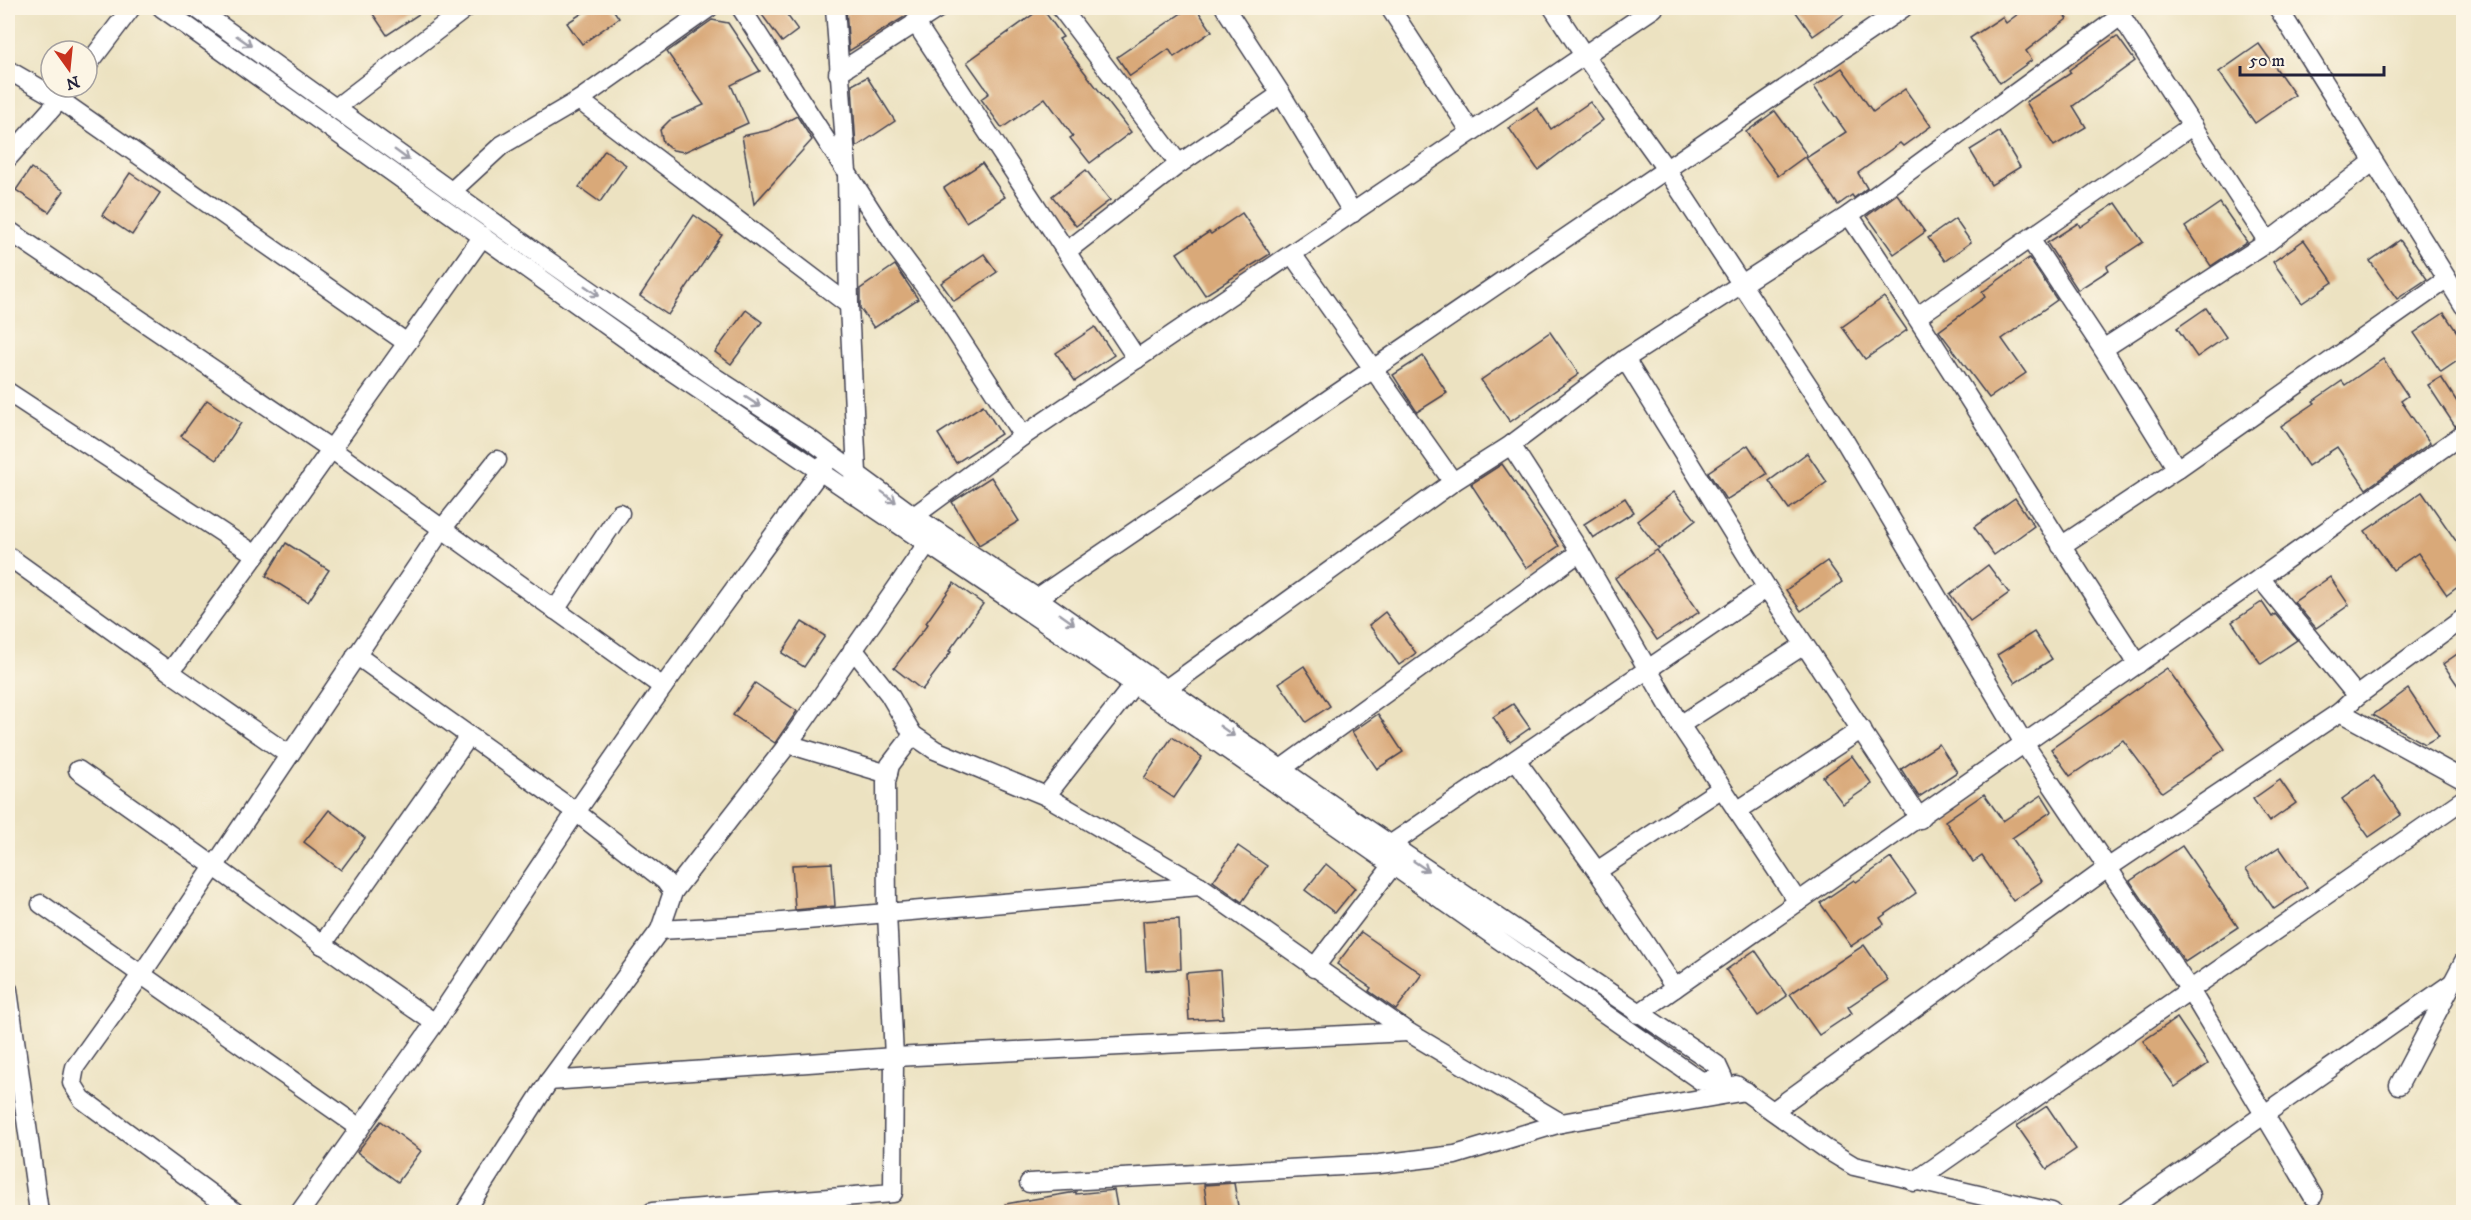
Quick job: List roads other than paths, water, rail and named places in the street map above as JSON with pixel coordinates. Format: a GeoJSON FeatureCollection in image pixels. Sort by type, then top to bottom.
{"type":"FeatureCollection","features":[{"type":"Feature","properties":{"kind":"street"},"geometry":{"type":"LineString","coordinates":[[99,50],[131,8]]}},
{"type":"Feature","properties":{"kind":"street"},"geometry":{"type":"LineString","coordinates":[[162,8],[661,364],[1134,684],[1701,1081],[1723,1078]]}},
{"type":"Feature","properties":{"kind":"street"},"geometry":{"type":"LineString","coordinates":[[337,107],[466,8]]}},
{"type":"Feature","properties":{"kind":"street"},"geometry":{"type":"LineString","coordinates":[[741,8],[891,241],[935,300],[1023,436]]}},
{"type":"Feature","properties":{"kind":"street"},"geometry":{"type":"LineString","coordinates":[[835,8],[847,172],[849,305],[857,473],[846,489]]}},
{"type":"Feature","properties":{"kind":"street"},"geometry":{"type":"LineString","coordinates":[[838,73],[939,8]]}},
{"type":"Feature","properties":{"kind":"street"},"geometry":{"type":"LineString","coordinates":[[1061,8],[1179,164]]}},
{"type":"Feature","properties":{"kind":"street"},"geometry":{"type":"LineString","coordinates":[[1225,8],[1281,94],[1353,213]]}},
{"type":"Feature","properties":{"kind":"street"},"geometry":{"type":"LineString","coordinates":[[1390,8],[1471,132]]}},
{"type":"Feature","properties":{"kind":"street"},"geometry":{"type":"LineString","coordinates":[[1553,8],[1666,169],[1846,443],[2025,745],[2190,990],[2313,1196]]}},
{"type":"Feature","properties":{"kind":"street"},"geometry":{"type":"LineString","coordinates":[[914,516],[1023,436],[1654,8]]}},
{"type":"Feature","properties":{"kind":"street"},"geometry":{"type":"LineString","coordinates":[[1037,598],[1903,8]]}},
{"type":"Feature","properties":{"kind":"street"},"geometry":{"type":"LineString","coordinates":[[203,9],[452,191],[716,378],[808,438],[914,516],[1037,598],[1390,845],[1716,1065],[1723,1078],[1746,1091],[1826,1149],[1854,1167],[2052,1212]]}},
{"type":"Feature","properties":{"kind":"street"},"geometry":{"type":"LineString","coordinates":[[452,191],[502,145],[579,100],[697,9]]}},
{"type":"Feature","properties":{"kind":"street"},"geometry":{"type":"LineString","coordinates":[[2287,10],[2373,162],[2463,306]]}},
{"type":"Feature","properties":{"kind":"street"},"geometry":{"type":"LineString","coordinates":[[1166,689],[1453,482],[1511,445],[1625,359],[1849,215],[2119,11],[2268,242]]}},
{"type":"Feature","properties":{"kind":"street"},"geometry":{"type":"LineString","coordinates":[[915,22],[1137,359]]}},
{"type":"Feature","properties":{"kind":"street"},"geometry":{"type":"LineString","coordinates":[[8,70],[39,83]]}},
{"type":"Feature","properties":{"kind":"street"},"geometry":{"type":"LineString","coordinates":[[1066,251],[1179,164],[1281,94]]}},
{"type":"Feature","properties":{"kind":"street"},"geometry":{"type":"LineString","coordinates":[[8,158],[61,99]]}},
{"type":"Feature","properties":{"kind":"street"},"geometry":{"type":"LineString","coordinates":[[72,99],[407,343]]}},
{"type":"Feature","properties":{"kind":"street"},"geometry":{"type":"LineString","coordinates":[[579,100],[849,305]]}},
{"type":"Feature","properties":{"kind":"street"},"geometry":{"type":"LineString","coordinates":[[1918,316],[2193,124]]}},
{"type":"Feature","properties":{"kind":"street"},"geometry":{"type":"LineString","coordinates":[[2103,349],[2268,242],[2373,162]]}},
{"type":"Feature","properties":{"kind":"street"},"geometry":{"type":"LineString","coordinates":[[1849,215],[1918,316],[2061,546],[2138,664]]}},
{"type":"Feature","properties":{"kind":"street"},"geometry":{"type":"LineString","coordinates":[[8,230],[331,449],[663,687]]}},
{"type":"Feature","properties":{"kind":"street"},"geometry":{"type":"LineString","coordinates":[[170,672],[483,236]]}},
{"type":"Feature","properties":{"kind":"street"},"geometry":{"type":"LineString","coordinates":[[2030,239],[2103,349],[2177,469]]}},
{"type":"Feature","properties":{"kind":"street"},"geometry":{"type":"LineString","coordinates":[[1292,254],[1453,482]]}},
{"type":"Feature","properties":{"kind":"street"},"geometry":{"type":"LineString","coordinates":[[2061,546],[2177,469],[2446,280]]}},
{"type":"Feature","properties":{"kind":"street"},"geometry":{"type":"LineString","coordinates":[[1625,359],[1767,588],[1920,819]]}},
{"type":"Feature","properties":{"kind":"street"},"geometry":{"type":"LineString","coordinates":[[8,392],[256,555]]}},
{"type":"Feature","properties":{"kind":"street"},"geometry":{"type":"LineString","coordinates":[[1638,1014],[1920,819],[2463,433]]}},
{"type":"Feature","properties":{"kind":"street"},"geometry":{"type":"LineString","coordinates":[[1511,445],[1580,552],[1680,725],[1798,902]]}},
{"type":"Feature","properties":{"kind":"street"},"geometry":{"type":"LineString","coordinates":[[300,1212],[435,1023],[576,812],[663,687],[831,456]]}},
{"type":"Feature","properties":{"kind":"street"},"geometry":{"type":"LineString","coordinates":[[235,1212],[82,1099],[72,1083],[75,1067],[141,975],[442,529],[497,460]]}},
{"type":"Feature","properties":{"kind":"street"},"geometry":{"type":"LineString","coordinates":[[555,610],[620,513]]}},
{"type":"Feature","properties":{"kind":"street"},"geometry":{"type":"LineString","coordinates":[[465,1212],[549,1081],[660,930],[673,892],[788,744],[927,544]]}},
{"type":"Feature","properties":{"kind":"street"},"geometry":{"type":"LineString","coordinates":[[1281,769],[1580,552]]}},
{"type":"Feature","properties":{"kind":"street"},"geometry":{"type":"LineString","coordinates":[[8,556],[289,755]]}},
{"type":"Feature","properties":{"kind":"street"},"geometry":{"type":"LineString","coordinates":[[2260,578],[2358,696]]}},
{"type":"Feature","properties":{"kind":"street"},"geometry":{"type":"LineString","coordinates":[[1390,845],[1767,588]]}},
{"type":"Feature","properties":{"kind":"street"},"geometry":{"type":"LineString","coordinates":[[1773,1111],[2109,867],[2340,712],[2463,618]]}},
{"type":"Feature","properties":{"kind":"street"},"geometry":{"type":"LineString","coordinates":[[1680,725],[1804,645]]}},
{"type":"Feature","properties":{"kind":"street"},"geometry":{"type":"LineString","coordinates":[[854,649],[889,694],[913,735],[935,750],[1046,796],[1200,886],[1408,1032],[1561,1123]]}},
{"type":"Feature","properties":{"kind":"street"},"geometry":{"type":"LineString","coordinates":[[356,655],[576,812],[665,881],[673,892]]}},
{"type":"Feature","properties":{"kind":"street"},"geometry":{"type":"LineString","coordinates":[[1046,796],[1134,684]]}},
{"type":"Feature","properties":{"kind":"street"},"geometry":{"type":"LineString","coordinates":[[2340,712],[2463,780]]}},
{"type":"Feature","properties":{"kind":"street"},"geometry":{"type":"LineString","coordinates":[[1737,811],[1862,729]]}},
{"type":"Feature","properties":{"kind":"street"},"geometry":{"type":"LineString","coordinates":[[652,1212],[893,1193],[894,1057],[887,913],[886,782],[890,765],[913,735]]}},
{"type":"Feature","properties":{"kind":"street"},"geometry":{"type":"LineString","coordinates":[[322,945],[469,736]]}},
{"type":"Feature","properties":{"kind":"street"},"geometry":{"type":"LineString","coordinates":[[788,744],[888,774]]}},
{"type":"Feature","properties":{"kind":"street"},"geometry":{"type":"LineString","coordinates":[[1516,760],[1597,871],[1675,988]]}},
{"type":"Feature","properties":{"kind":"street"},"geometry":{"type":"LineString","coordinates":[[78,770],[435,1023]]}},
{"type":"Feature","properties":{"kind":"street"},"geometry":{"type":"LineString","coordinates":[[1597,871],[1722,788]]}},
{"type":"Feature","properties":{"kind":"street"},"geometry":{"type":"LineString","coordinates":[[1914,1182],[2463,799]]}},
{"type":"Feature","properties":{"kind":"street"},"geometry":{"type":"LineString","coordinates":[[1314,968],[1394,865]]}},
{"type":"Feature","properties":{"kind":"street"},"geometry":{"type":"LineString","coordinates":[[660,930],[748,925],[1200,886]]}},
{"type":"Feature","properties":{"kind":"street"},"geometry":{"type":"LineString","coordinates":[[40,904],[360,1128]]}},
{"type":"Feature","properties":{"kind":"street"},"geometry":{"type":"LineString","coordinates":[[2399,1085],[2463,961]]}},
{"type":"Feature","properties":{"kind":"street"},"geometry":{"type":"LineString","coordinates":[[2124,1212],[2452,983]]}},
{"type":"Feature","properties":{"kind":"street"},"geometry":{"type":"LineString","coordinates":[[8,990],[38,1212]]}},
{"type":"Feature","properties":{"kind":"street"},"geometry":{"type":"LineString","coordinates":[[549,1081],[894,1057],[1408,1032]]}},
{"type":"Feature","properties":{"kind":"street"},"geometry":{"type":"LineString","coordinates":[[1029,1183],[1379,1164],[1455,1155],[1561,1123],[1746,1091]]}}]}
